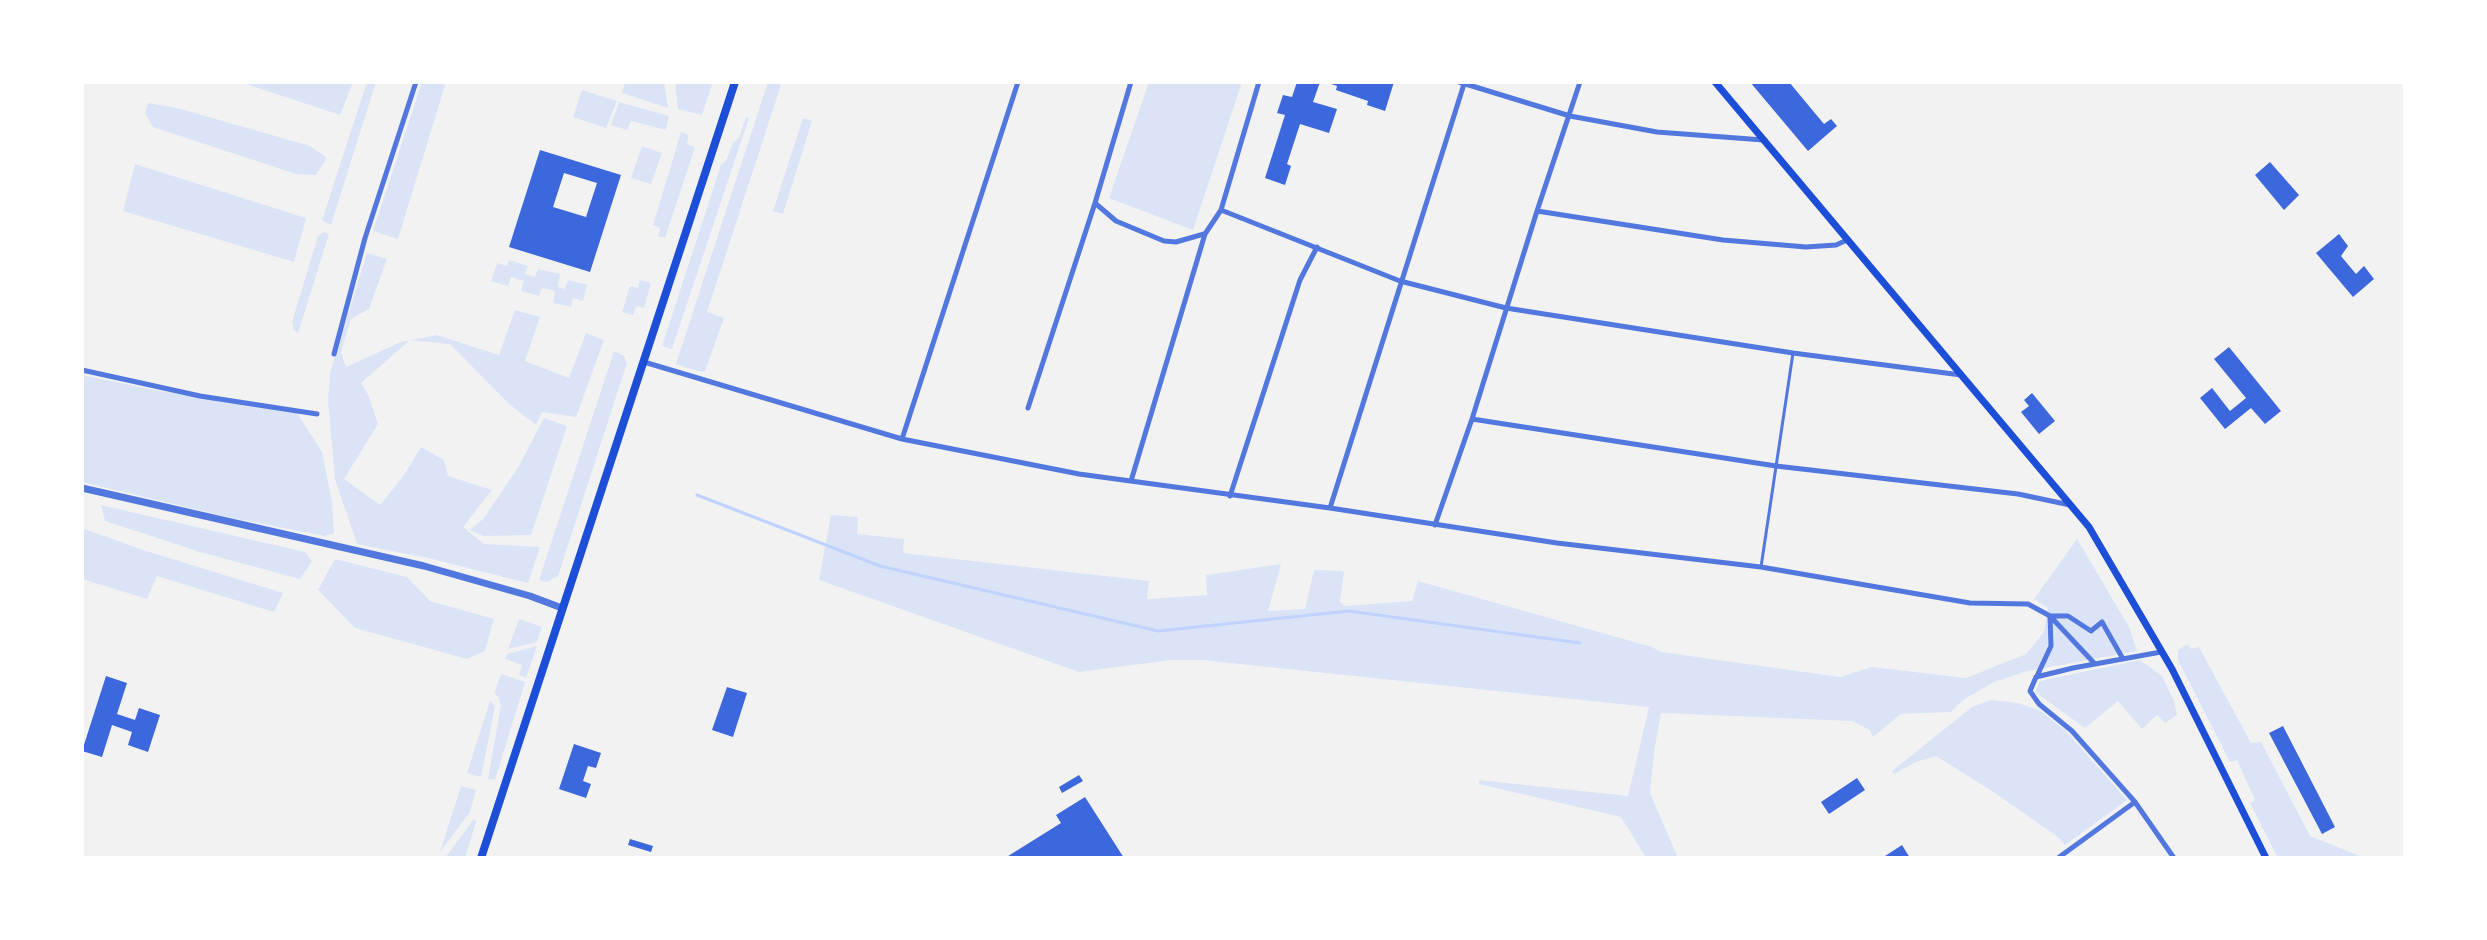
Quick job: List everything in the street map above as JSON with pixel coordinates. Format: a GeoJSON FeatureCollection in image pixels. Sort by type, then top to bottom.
{"type":"FeatureCollection","features":[{"type":"Feature","properties":{"kind":"main road"},"geometry":{"type":"LineString","coordinates":[[481,858],[735,82]]}},
{"type":"Feature","properties":{"kind":"main road"},"geometry":{"type":"LineString","coordinates":[[1715,82],[2089,527],[2172,669],[2266,858]]}},
{"type":"Feature","properties":{"kind":"street"},"geometry":{"type":"LineString","coordinates":[[334,354],[365,238],[416,82]]}},
{"type":"Feature","properties":{"kind":"street"},"geometry":{"type":"LineString","coordinates":[[902,439],[1018,82]]}},
{"type":"Feature","properties":{"kind":"street"},"geometry":{"type":"LineString","coordinates":[[1131,481],[1205,234],[1221,210],[1259,82]]}},
{"type":"Feature","properties":{"kind":"street"},"geometry":{"type":"LineString","coordinates":[[1435,525],[1580,82]]}},
{"type":"Feature","properties":{"kind":"street"},"geometry":{"type":"LineString","coordinates":[[1028,408],[1095,203],[1129,83]]}},
{"type":"Feature","properties":{"kind":"street"},"geometry":{"type":"LineString","coordinates":[[1330,508],[1462,83],[1570,116],[1657,132],[1764,140]]}},
{"type":"Feature","properties":{"kind":"street"},"geometry":{"type":"LineString","coordinates":[[1095,203],[1116,221],[1164,241],[1176,242],[1205,234]]}},
{"type":"Feature","properties":{"kind":"street"},"geometry":{"type":"LineString","coordinates":[[1221,210],[1400,281],[1506,308],[1793,353],[1962,375]]}},
{"type":"Feature","properties":{"kind":"street"},"geometry":{"type":"LineString","coordinates":[[1537,211],[1723,240],[1806,247],[1836,245],[1847,240]]}},
{"type":"Feature","properties":{"kind":"street"},"geometry":{"type":"LineString","coordinates":[[1230,496],[1300,280],[1317,247]]}},
{"type":"Feature","properties":{"kind":"street"},"geometry":{"type":"LineString","coordinates":[[644,362],[902,439],[1079,474],[1557,543],[1761,567],[1970,603],[2028,604],[2050,616],[2095,664]]}},
{"type":"Feature","properties":{"kind":"street"},"geometry":{"type":"LineString","coordinates":[[82,370],[200,396],[317,414]]}},
{"type":"Feature","properties":{"kind":"street"},"geometry":{"type":"LineString","coordinates":[[1472,419],[1776,466],[2018,494],[2071,505]]}},
{"type":"Feature","properties":{"kind":"street"},"geometry":{"type":"LineString","coordinates":[[82,488],[424,566],[562,608]]}},
{"type":"Feature","properties":{"kind":"street"},"geometry":{"type":"LineString","coordinates":[[2050,616],[2068,616],[2091,631],[2102,622],[2123,659]]}},
{"type":"Feature","properties":{"kind":"street"},"geometry":{"type":"LineString","coordinates":[[2050,616],[2051,646],[2030,691],[2039,704],[2072,731],[2135,802],[2174,858]]}},
{"type":"Feature","properties":{"kind":"street"},"geometry":{"type":"LineString","coordinates":[[2036,677],[2161,652]]}},
{"type":"Feature","properties":{"kind":"street"},"geometry":{"type":"LineString","coordinates":[[2058,858],[2135,802]]}},
{"type":"Feature","properties":{"kind":"lane"},"geometry":{"type":"LineString","coordinates":[[1761,567],[1793,353]]}},
{"type":"Feature","properties":{"kind":"shaded area"},"geometry":{"type":"Polygon","coordinates":[[[240,82],[353,82],[340,115],[240,82]]]}},
{"type":"Feature","properties":{"kind":"shaded area"},"geometry":{"type":"Polygon","coordinates":[[[367,82],[376,82],[331,225],[322,220],[367,82]]]}},
{"type":"Feature","properties":{"kind":"shaded area"},"geometry":{"type":"Polygon","coordinates":[[[422,82],[446,82],[398,239],[373,231],[422,82]]]}},
{"type":"Feature","properties":{"kind":"shaded area"},"geometry":{"type":"Polygon","coordinates":[[[625,82],[664,82],[668,108],[622,93],[625,82]]]}},
{"type":"Feature","properties":{"kind":"shaded area"},"geometry":{"type":"Polygon","coordinates":[[[675,82],[713,82],[702,115],[678,109],[675,82]]]}},
{"type":"Feature","properties":{"kind":"shaded area"},"geometry":{"type":"Polygon","coordinates":[[[768,82],[782,82],[707,312],[724,318],[705,371],[701,372],[676,364],[768,82]]]}},
{"type":"Feature","properties":{"kind":"shaded area"},"geometry":{"type":"Polygon","coordinates":[[[1149,82],[1242,82],[1193,230],[1109,198],[1149,82]]]}},
{"type":"Feature","properties":{"kind":"shaded area"},"geometry":{"type":"Polygon","coordinates":[[[582,90],[617,101],[606,128],[573,117],[582,90]]]}},
{"type":"Feature","properties":{"kind":"shaded area"},"geometry":{"type":"Polygon","coordinates":[[[619,102],[669,116],[666,130],[631,121],[627,130],[611,125],[619,102]]]}},
{"type":"Feature","properties":{"kind":"shaded area"},"geometry":{"type":"Polygon","coordinates":[[[148,103],[177,108],[310,146],[327,158],[316,175],[296,174],[153,127],[145,113],[148,103]]]}},
{"type":"Feature","properties":{"kind":"shaded area"},"geometry":{"type":"Polygon","coordinates":[[[746,117],[749,118],[672,349],[662,346],[721,165],[739,138],[746,117]]]}},
{"type":"Feature","properties":{"kind":"shaded area"},"geometry":{"type":"Polygon","coordinates":[[[803,118],[812,121],[783,214],[773,211],[803,118]]]}},
{"type":"Feature","properties":{"kind":"shaded area"},"geometry":{"type":"Polygon","coordinates":[[[681,132],[689,135],[687,144],[695,147],[665,238],[658,236],[660,228],[653,225],[681,132]]]}},
{"type":"Feature","properties":{"kind":"shaded area"},"geometry":{"type":"Polygon","coordinates":[[[642,146],[662,153],[651,184],[631,178],[642,146]]]}},
{"type":"Feature","properties":{"kind":"shaded area"},"geometry":{"type":"Polygon","coordinates":[[[135,164],[306,218],[294,262],[123,211],[135,164]]]}},
{"type":"Feature","properties":{"kind":"shaded area"},"geometry":{"type":"Polygon","coordinates":[[[324,232],[329,234],[298,333],[292,322],[318,236],[324,232]]]}},
{"type":"Feature","properties":{"kind":"shaded area"},"geometry":{"type":"Polygon","coordinates":[[[367,253],[387,259],[369,309],[351,319],[341,352],[346,367],[410,340],[361,383],[378,424],[344,479],[380,505],[421,447],[444,460],[448,476],[492,490],[463,527],[484,544],[540,547],[528,583],[357,544],[335,479],[328,401],[330,373],[367,253]]]}},
{"type":"Feature","properties":{"kind":"shaded area"},"geometry":{"type":"Polygon","coordinates":[[[509,260],[528,266],[525,274],[535,277],[538,269],[560,274],[558,287],[565,289],[568,280],[587,285],[583,301],[573,298],[571,307],[553,303],[555,291],[542,288],[539,296],[521,291],[524,281],[511,277],[508,286],[491,281],[497,263],[507,266],[509,260]]]}},
{"type":"Feature","properties":{"kind":"shaded area"},"geometry":{"type":"Polygon","coordinates":[[[640,280],[651,283],[644,308],[636,306],[633,315],[622,312],[630,286],[638,288],[640,280]]]}},
{"type":"Feature","properties":{"kind":"shaded area"},"geometry":{"type":"Polygon","coordinates":[[[515,310],[540,317],[525,361],[569,378],[586,333],[604,340],[576,417],[542,412],[536,425],[509,404],[450,344],[411,340],[437,335],[499,355],[515,310]]]}},
{"type":"Feature","properties":{"kind":"shaded area"},"geometry":{"type":"Polygon","coordinates":[[[614,351],[624,356],[627,363],[558,576],[547,582],[539,580],[614,351]]]}},
{"type":"Feature","properties":{"kind":"shaded area"},"geometry":{"type":"Polygon","coordinates":[[[82,375],[154,390],[296,411],[322,452],[332,502],[334,533],[324,536],[228,517],[82,482],[82,375]]]}},
{"type":"Feature","properties":{"kind":"shaded area"},"geometry":{"type":"Polygon","coordinates":[[[544,418],[567,426],[531,535],[483,536],[470,530],[484,518],[519,466],[544,418]]]}},
{"type":"Feature","properties":{"kind":"shaded area"},"geometry":{"type":"Polygon","coordinates":[[[101,505],[305,552],[312,561],[300,579],[200,552],[105,521],[101,505]]]}},
{"type":"Feature","properties":{"kind":"shaded area"},"geometry":{"type":"Polygon","coordinates":[[[831,515],[858,517],[857,534],[904,539],[903,553],[1149,581],[1147,599],[1207,595],[1206,575],[1281,564],[1268,611],[1305,609],[1314,570],[1344,571],[1340,602],[1346,606],[1412,601],[1418,581],[1661,652],[1840,677],[1872,667],[1966,678],[2026,654],[2044,632],[2048,608],[2034,599],[2077,539],[2129,627],[2137,651],[2028,671],[1994,682],[1963,700],[1951,712],[1901,714],[1873,737],[1870,730],[1852,721],[1661,713],[1650,793],[1678,858],[1646,858],[1621,817],[1479,784],[1479,780],[1628,796],[1649,707],[1202,660],[1172,660],[1079,672],[819,580],[831,515]]]}},
{"type":"Feature","properties":{"kind":"shaded area"},"geometry":{"type":"Polygon","coordinates":[[[82,528],[283,593],[274,612],[157,576],[147,599],[82,579],[82,528]]]}},
{"type":"Feature","properties":{"kind":"shaded area"},"geometry":{"type":"Polygon","coordinates":[[[335,559],[407,577],[430,601],[494,619],[485,651],[467,659],[355,628],[318,590],[335,559]]]}},
{"type":"Feature","properties":{"kind":"shaded area"},"geometry":{"type":"Polygon","coordinates":[[[519,619],[542,627],[537,642],[508,649],[519,619]]]}},
{"type":"Feature","properties":{"kind":"shaded area"},"geometry":{"type":"Polygon","coordinates":[[[2188,644],[2191,649],[2199,647],[2251,743],[2261,742],[2310,836],[2365,858],[2278,858],[2250,803],[2255,800],[2237,760],[2230,762],[2178,660],[2178,650],[2188,644]]]}},
{"type":"Feature","properties":{"kind":"shaded area"},"geometry":{"type":"Polygon","coordinates":[[[537,646],[526,678],[519,675],[522,665],[505,659],[507,654],[537,646]]]}},
{"type":"Feature","properties":{"kind":"shaded area"},"geometry":{"type":"Polygon","coordinates":[[[2140,660],[2162,676],[2174,701],[2177,715],[2165,723],[2157,715],[2142,729],[2118,701],[2085,728],[2035,692],[2040,681],[2140,660]]]}},
{"type":"Feature","properties":{"kind":"shaded area"},"geometry":{"type":"Polygon","coordinates":[[[501,674],[525,682],[495,780],[488,779],[501,705],[494,694],[501,674]]]}},
{"type":"Feature","properties":{"kind":"shaded area"},"geometry":{"type":"Polygon","coordinates":[[[1991,700],[2018,703],[2039,710],[2066,731],[2127,800],[2065,845],[1992,791],[1936,756],[1894,774],[1892,771],[1972,707],[1991,700]]]}},
{"type":"Feature","properties":{"kind":"shaded area"},"geometry":{"type":"Polygon","coordinates":[[[490,701],[495,706],[481,777],[467,773],[490,701]]]}},
{"type":"Feature","properties":{"kind":"shaded area"},"geometry":{"type":"Polygon","coordinates":[[[461,786],[476,790],[470,812],[440,852],[461,786]]]}},
{"type":"Feature","properties":{"kind":"shaded area"},"geometry":{"type":"Polygon","coordinates":[[[474,819],[476,822],[465,858],[445,858],[474,819]]]}},
{"type":"Feature","properties":{"kind":"building"},"geometry":{"type":"Polygon","coordinates":[[[1297,82],[1320,82],[1313,102],[1337,109],[1329,133],[1300,124],[1287,164],[1291,166],[1285,185],[1265,178],[1285,115],[1277,113],[1283,95],[1292,97],[1297,82]]]}},
{"type":"Feature","properties":{"kind":"building"},"geometry":{"type":"Polygon","coordinates":[[[1325,82],[1394,82],[1385,111],[1367,105],[1368,101],[1336,90],[1337,86],[1325,82]]]}},
{"type":"Feature","properties":{"kind":"building"},"geometry":{"type":"Polygon","coordinates":[[[1750,82],[1789,82],[1824,124],[1831,119],[1837,126],[1808,151],[1750,82]]]}},
{"type":"Feature","properties":{"kind":"building"},"geometry":{"type":"Polygon","coordinates":[[[540,150],[621,175],[590,272],[509,247],[540,150]],[[564,173],[553,207],[586,217],[597,183],[564,173]]]}},
{"type":"Feature","properties":{"kind":"building"},"geometry":{"type":"Polygon","coordinates":[[[2270,162],[2299,195],[2284,210],[2255,175],[2270,162]]]}},
{"type":"Feature","properties":{"kind":"building"},"geometry":{"type":"Polygon","coordinates":[[[2339,234],[2348,246],[2341,256],[2356,274],[2364,266],[2374,279],[2353,297],[2316,253],[2339,234]]]}},
{"type":"Feature","properties":{"kind":"building"},"geometry":{"type":"Polygon","coordinates":[[[2229,347],[2281,411],[2265,424],[2251,408],[2225,429],[2200,398],[2212,388],[2230,411],[2246,398],[2214,359],[2229,347]]]}},
{"type":"Feature","properties":{"kind":"building"},"geometry":{"type":"Polygon","coordinates":[[[2032,393],[2055,421],[2039,434],[2021,412],[2029,406],[2024,400],[2032,393]]]}},
{"type":"Feature","properties":{"kind":"building"},"geometry":{"type":"Polygon","coordinates":[[[106,676],[127,683],[117,714],[135,720],[139,708],[160,715],[148,752],[128,745],[132,732],[112,725],[102,757],[82,751],[106,676]]]}},
{"type":"Feature","properties":{"kind":"building"},"geometry":{"type":"Polygon","coordinates":[[[727,687],[747,693],[733,737],[712,730],[727,687]]]}},
{"type":"Feature","properties":{"kind":"building"},"geometry":{"type":"Polygon","coordinates":[[[2283,726],[2335,827],[2322,834],[2269,733],[2283,726]]]}},
{"type":"Feature","properties":{"kind":"building"},"geometry":{"type":"Polygon","coordinates":[[[574,744],[601,753],[596,768],[588,766],[583,781],[591,784],[586,798],[559,789],[574,744]]]}},
{"type":"Feature","properties":{"kind":"building"},"geometry":{"type":"Polygon","coordinates":[[[1079,775],[1083,781],[1062,793],[1059,787],[1079,775]]]}},
{"type":"Feature","properties":{"kind":"building"},"geometry":{"type":"Polygon","coordinates":[[[1857,778],[1865,790],[1829,814],[1821,802],[1857,778]]]}},
{"type":"Feature","properties":{"kind":"building"},"geometry":{"type":"Polygon","coordinates":[[[1085,797],[1124,858],[1005,858],[1061,823],[1056,815],[1085,797]]]}},
{"type":"Feature","properties":{"kind":"building"},"geometry":{"type":"Polygon","coordinates":[[[630,839],[653,846],[651,852],[628,845],[630,839]]]}},
{"type":"Feature","properties":{"kind":"building"},"geometry":{"type":"Polygon","coordinates":[[[1902,845],[1910,858],[1882,858],[1902,845]]]}},
{"type":"Feature","properties":{"kind":"waterway"},"geometry":{"type":"LineString","coordinates":[[697,495],[880,566],[1158,631],[1349,611],[1580,643]]}}]}
